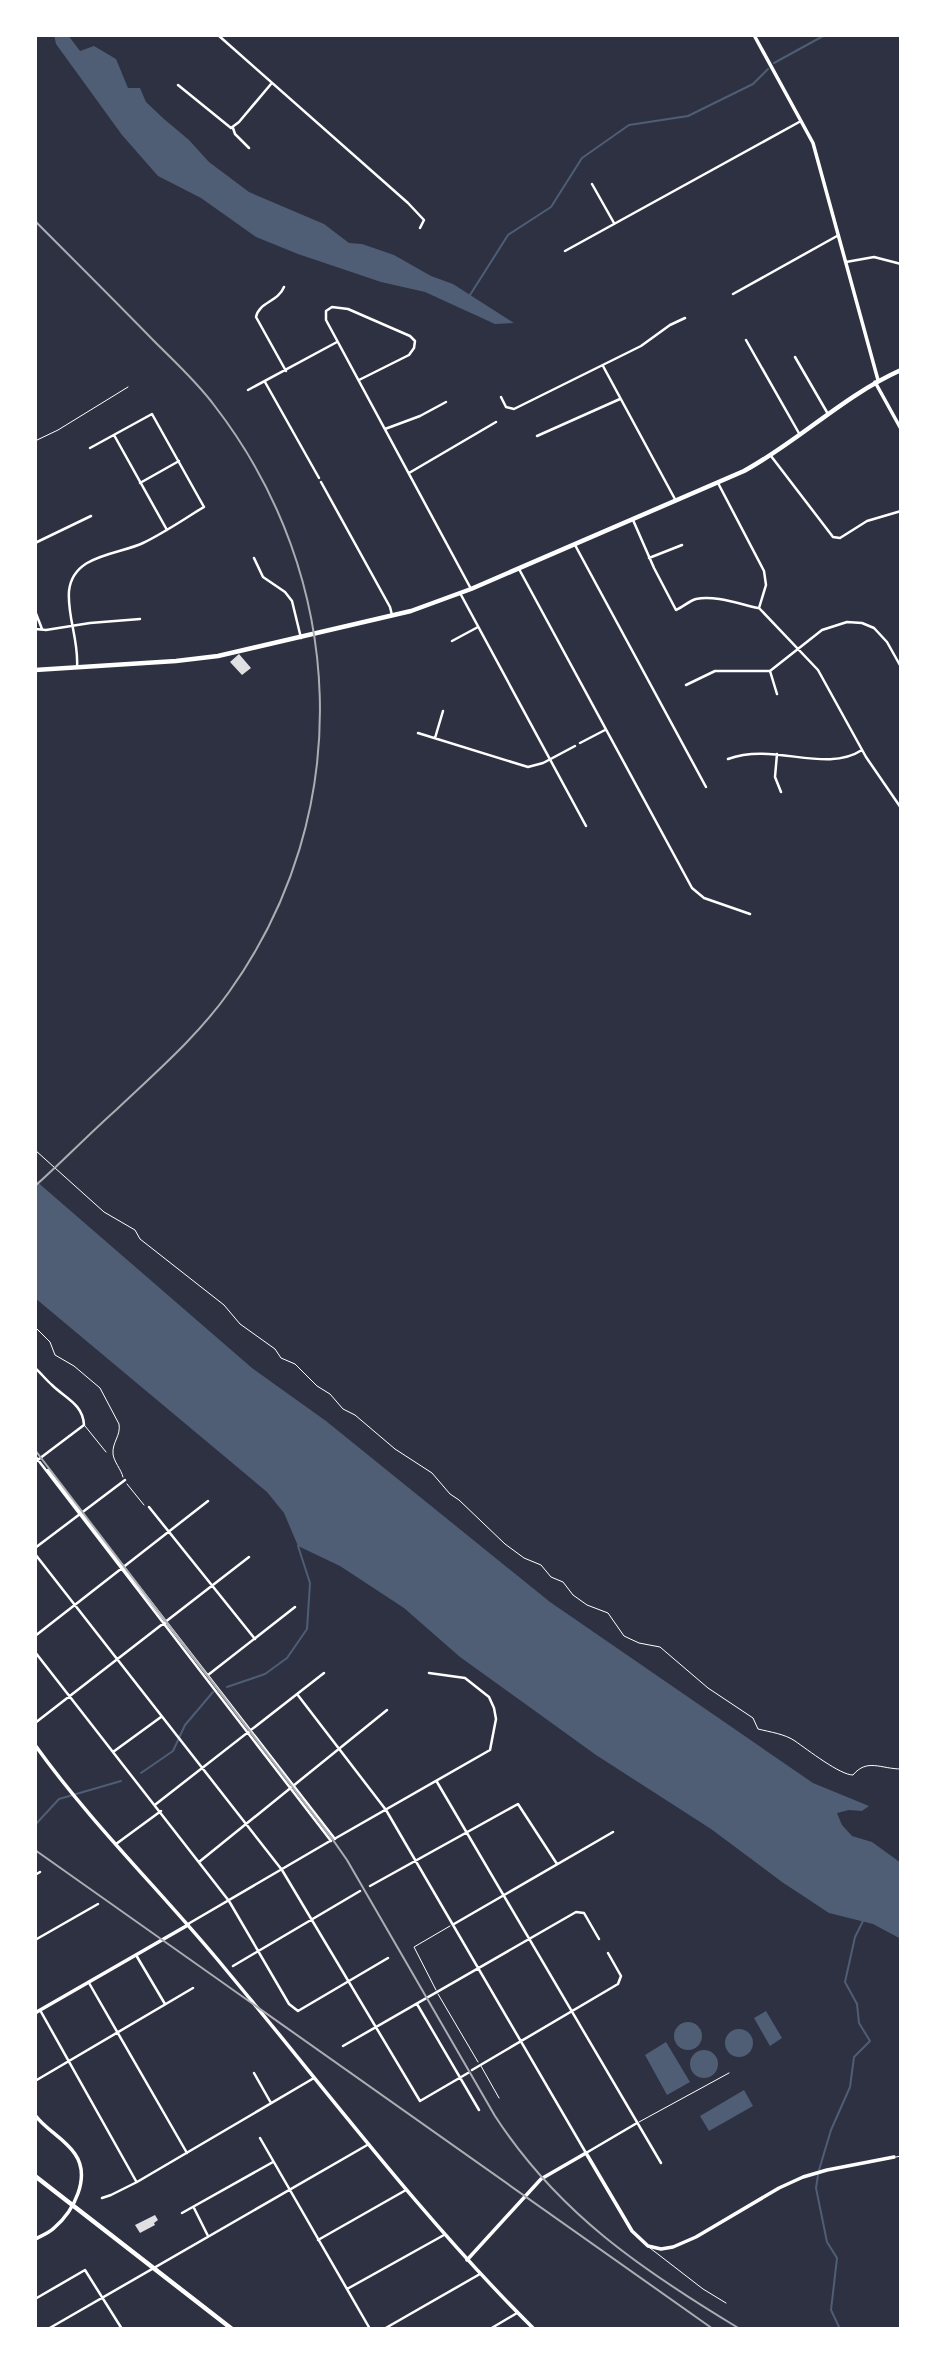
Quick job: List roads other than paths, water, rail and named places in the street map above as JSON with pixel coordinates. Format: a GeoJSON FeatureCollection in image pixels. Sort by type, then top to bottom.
{"type":"FeatureCollection","features":[{"type":"Feature","properties":{"kind":"main road"},"geometry":{"type":"LineString","coordinates":[[35,670],[198,659],[301,638],[392,615],[460,593],[718,483],[771,456],[877,381],[901,370]]}},
{"type":"Feature","properties":{"kind":"main road"},"geometry":{"type":"LineString","coordinates":[[36,2177],[232,2329]]}},
{"type":"Feature","properties":{"kind":"street"},"geometry":{"type":"LineString","coordinates":[[218,35],[416,210],[424,220],[420,228]]}},
{"type":"Feature","properties":{"kind":"street"},"geometry":{"type":"LineString","coordinates":[[754,35],[802,121],[817,156],[877,381],[901,429]]}},
{"type":"Feature","properties":{"kind":"street"},"geometry":{"type":"LineString","coordinates":[[233,128],[271,84]]}},
{"type":"Feature","properties":{"kind":"street"},"geometry":{"type":"LineString","coordinates":[[178,85],[227,127],[233,128]]}},
{"type":"Feature","properties":{"kind":"street"},"geometry":{"type":"LineString","coordinates":[[565,251],[802,121]]}},
{"type":"Feature","properties":{"kind":"street"},"geometry":{"type":"LineString","coordinates":[[233,128],[235,134],[249,148]]}},
{"type":"Feature","properties":{"kind":"street"},"geometry":{"type":"LineString","coordinates":[[592,184],[614,223]]}},
{"type":"Feature","properties":{"kind":"street"},"geometry":{"type":"LineString","coordinates":[[733,294],[839,235]]}},
{"type":"Feature","properties":{"kind":"street"},"geometry":{"type":"LineString","coordinates":[[846,262],[874,257],[901,264]]}},
{"type":"Feature","properties":{"kind":"street"},"geometry":{"type":"LineString","coordinates":[[284,287],[279,296],[259,309],[256,317],[286,371]]}},
{"type":"Feature","properties":{"kind":"street"},"geometry":{"type":"LineString","coordinates":[[359,380],[409,355],[415,345],[413,338],[348,309],[335,307],[326,311],[325,317],[337,342],[471,589]]}},
{"type":"Feature","properties":{"kind":"street"},"geometry":{"type":"LineString","coordinates":[[501,397],[506,407],[513,409],[641,346],[670,325],[685,318]]}},
{"type":"Feature","properties":{"kind":"street"},"geometry":{"type":"LineString","coordinates":[[746,340],[800,436]]}},
{"type":"Feature","properties":{"kind":"street"},"geometry":{"type":"LineString","coordinates":[[248,390],[337,342]]}},
{"type":"Feature","properties":{"kind":"street"},"geometry":{"type":"LineString","coordinates":[[795,357],[828,414]]}},
{"type":"Feature","properties":{"kind":"street"},"geometry":{"type":"LineString","coordinates":[[603,366],[676,501]]}},
{"type":"Feature","properties":{"kind":"street"},"geometry":{"type":"LineString","coordinates":[[265,382],[392,615]]}},
{"type":"Feature","properties":{"kind":"street"},"geometry":{"type":"LineString","coordinates":[[537,436],[621,398]]}},
{"type":"Feature","properties":{"kind":"street"},"geometry":{"type":"LineString","coordinates":[[385,429],[420,416],[446,401]]}},
{"type":"Feature","properties":{"kind":"street"},"geometry":{"type":"LineString","coordinates":[[77,667],[77,644],[69,593],[82,568],[93,559],[141,544],[204,507],[152,414],[90,448]]}},
{"type":"Feature","properties":{"kind":"street"},"geometry":{"type":"LineString","coordinates":[[408,472],[496,422]]}},
{"type":"Feature","properties":{"kind":"street"},"geometry":{"type":"LineString","coordinates":[[114,435],[167,530]]}},
{"type":"Feature","properties":{"kind":"street"},"geometry":{"type":"LineString","coordinates":[[771,456],[833,537],[844,537],[867,521],[901,511]]}},
{"type":"Feature","properties":{"kind":"street"},"geometry":{"type":"LineString","coordinates":[[140,483],[179,461]]}},
{"type":"Feature","properties":{"kind":"street"},"geometry":{"type":"LineString","coordinates":[[718,483],[765,571],[766,585],[759,608]]}},
{"type":"Feature","properties":{"kind":"street"},"geometry":{"type":"LineString","coordinates":[[35,543],[91,516]]}},
{"type":"Feature","properties":{"kind":"street"},"geometry":{"type":"LineString","coordinates":[[633,520],[676,610],[691,601],[702,599],[717,599],[759,608],[798,648],[818,670],[862,750],[901,808]]}},
{"type":"Feature","properties":{"kind":"street"},"geometry":{"type":"LineString","coordinates":[[575,545],[706,787]]}},
{"type":"Feature","properties":{"kind":"street"},"geometry":{"type":"LineString","coordinates":[[649,558],[682,545]]}},
{"type":"Feature","properties":{"kind":"street"},"geometry":{"type":"LineString","coordinates":[[254,558],[263,576],[285,592],[292,601],[301,638]]}},
{"type":"Feature","properties":{"kind":"street"},"geometry":{"type":"LineString","coordinates":[[519,569],[692,887],[704,898],[750,914]]}},
{"type":"Feature","properties":{"kind":"street"},"geometry":{"type":"LineString","coordinates":[[460,593],[586,826]]}},
{"type":"Feature","properties":{"kind":"street"},"geometry":{"type":"LineString","coordinates":[[35,611],[42,629]]}},
{"type":"Feature","properties":{"kind":"street"},"geometry":{"type":"LineString","coordinates":[[35,629],[140,619]]}},
{"type":"Feature","properties":{"kind":"street"},"geometry":{"type":"LineString","coordinates":[[686,685],[715,671],[770,670],[833,625],[847,622],[862,623],[874,628],[884,637],[901,667]]}},
{"type":"Feature","properties":{"kind":"street"},"geometry":{"type":"LineString","coordinates":[[452,641],[478,627]]}},
{"type":"Feature","properties":{"kind":"street"},"geometry":{"type":"LineString","coordinates":[[770,670],[777,694]]}},
{"type":"Feature","properties":{"kind":"street"},"geometry":{"type":"LineString","coordinates":[[435,738],[443,712]]}},
{"type":"Feature","properties":{"kind":"street"},"geometry":{"type":"LineString","coordinates":[[580,743],[606,729]]}},
{"type":"Feature","properties":{"kind":"street"},"geometry":{"type":"LineString","coordinates":[[418,733],[524,766],[550,760],[575,746]]}},
{"type":"Feature","properties":{"kind":"street"},"geometry":{"type":"LineString","coordinates":[[728,759],[757,752],[836,760],[862,750]]}},
{"type":"Feature","properties":{"kind":"street"},"geometry":{"type":"LineString","coordinates":[[776,754],[775,777],[781,792]]}},
{"type":"Feature","properties":{"kind":"street"},"geometry":{"type":"LineString","coordinates":[[36,1371],[75,1403],[82,1412],[84,1425],[37,1461]]}},
{"type":"Feature","properties":{"kind":"street"},"geometry":{"type":"LineString","coordinates":[[35,1456],[54,1476],[333,1840]]}},
{"type":"Feature","properties":{"kind":"street"},"geometry":{"type":"LineString","coordinates":[[35,1548],[125,1480]]}},
{"type":"Feature","properties":{"kind":"street"},"geometry":{"type":"LineString","coordinates":[[35,1636],[208,1501]]}},
{"type":"Feature","properties":{"kind":"street"},"geometry":{"type":"LineString","coordinates":[[149,1507],[255,1639]]}},
{"type":"Feature","properties":{"kind":"street"},"geometry":{"type":"LineString","coordinates":[[35,1554],[282,1870],[420,2101],[468,2073]]}},
{"type":"Feature","properties":{"kind":"street"},"geometry":{"type":"LineString","coordinates":[[35,1723],[249,1557]]}},
{"type":"Feature","properties":{"kind":"street"},"geometry":{"type":"LineString","coordinates":[[207,1676],[295,1607]]}},
{"type":"Feature","properties":{"kind":"street"},"geometry":{"type":"LineString","coordinates":[[35,1652],[229,1900],[289,2004],[298,2011],[387,1958]]}},
{"type":"Feature","properties":{"kind":"street"},"geometry":{"type":"LineString","coordinates":[[156,1804],[324,1673]]}},
{"type":"Feature","properties":{"kind":"street"},"geometry":{"type":"LineString","coordinates":[[137,2182],[68,2060],[37,2012],[490,1750],[495,1730],[494,1708],[489,1697],[465,1678],[429,1673]]}},
{"type":"Feature","properties":{"kind":"street"},"geometry":{"type":"LineString","coordinates":[[297,1694],[386,1810],[632,2231],[648,2246],[661,2249],[683,2243],[803,2177],[894,2157]]}},
{"type":"Feature","properties":{"kind":"street"},"geometry":{"type":"LineString","coordinates":[[199,1861],[387,1710]]}},
{"type":"Feature","properties":{"kind":"street"},"geometry":{"type":"LineString","coordinates":[[113,1752],[162,1717]]}},
{"type":"Feature","properties":{"kind":"street"},"geometry":{"type":"LineString","coordinates":[[35,1745],[89,1816],[188,1924],[444,2235],[534,2329]]}},
{"type":"Feature","properties":{"kind":"street"},"geometry":{"type":"LineString","coordinates":[[437,1782],[661,2163]]}},
{"type":"Feature","properties":{"kind":"street"},"geometry":{"type":"LineString","coordinates":[[370,1886],[518,1804],[557,1864]]}},
{"type":"Feature","properties":{"kind":"street"},"geometry":{"type":"LineString","coordinates":[[115,1845],[161,1811]]}},
{"type":"Feature","properties":{"kind":"street"},"geometry":{"type":"LineString","coordinates":[[454,1924],[613,1832]]}},
{"type":"Feature","properties":{"kind":"street"},"geometry":{"type":"LineString","coordinates":[[35,1875],[40,1872]]}},
{"type":"Feature","properties":{"kind":"street"},"geometry":{"type":"LineString","coordinates":[[233,1966],[360,1891]]}},
{"type":"Feature","properties":{"kind":"street"},"geometry":{"type":"LineString","coordinates":[[35,1940],[99,1904]]}},
{"type":"Feature","properties":{"kind":"street"},"geometry":{"type":"LineString","coordinates":[[343,2046],[580,1911],[584,1913],[599,1939]]}},
{"type":"Feature","properties":{"kind":"street"},"geometry":{"type":"LineString","coordinates":[[472,2070],[618,1984],[621,1979],[608,1953]]}},
{"type":"Feature","properties":{"kind":"street"},"geometry":{"type":"LineString","coordinates":[[136,1955],[165,2004]]}},
{"type":"Feature","properties":{"kind":"street"},"geometry":{"type":"LineString","coordinates":[[89,1983],[187,2153]]}},
{"type":"Feature","properties":{"kind":"street"},"geometry":{"type":"LineString","coordinates":[[35,2081],[193,1988]]}},
{"type":"Feature","properties":{"kind":"street"},"geometry":{"type":"LineString","coordinates":[[417,2004],[478,2110]]}},
{"type":"Feature","properties":{"kind":"street"},"geometry":{"type":"LineString","coordinates":[[254,2073],[271,2103]]}},
{"type":"Feature","properties":{"kind":"street"},"geometry":{"type":"LineString","coordinates":[[102,2198],[137,2182],[314,2078]]}},
{"type":"Feature","properties":{"kind":"street"},"geometry":{"type":"LineString","coordinates":[[35,2115],[74,2152],[79,2162],[82,2181],[72,2205],[53,2229],[35,2239]]}},
{"type":"Feature","properties":{"kind":"street"},"geometry":{"type":"LineString","coordinates":[[467,2260],[541,2179],[637,2123]]}},
{"type":"Feature","properties":{"kind":"street"},"geometry":{"type":"LineString","coordinates":[[260,2138],[370,2329]]}},
{"type":"Feature","properties":{"kind":"street"},"geometry":{"type":"LineString","coordinates":[[48,2329],[369,2144]]}},
{"type":"Feature","properties":{"kind":"street"},"geometry":{"type":"LineString","coordinates":[[182,2213],[273,2162]]}},
{"type":"Feature","properties":{"kind":"street"},"geometry":{"type":"LineString","coordinates":[[318,2240],[406,2190]]}},
{"type":"Feature","properties":{"kind":"street"},"geometry":{"type":"LineString","coordinates":[[194,2207],[208,2236]]}},
{"type":"Feature","properties":{"kind":"street"},"geometry":{"type":"LineString","coordinates":[[347,2289],[444,2235]]}},
{"type":"Feature","properties":{"kind":"street"},"geometry":{"type":"LineString","coordinates":[[35,2299],[85,2270],[122,2329]]}},
{"type":"Feature","properties":{"kind":"street"},"geometry":{"type":"LineString","coordinates":[[384,2329],[480,2274]]}},
{"type":"Feature","properties":{"kind":"street"},"geometry":{"type":"LineString","coordinates":[[490,2329],[518,2313]]}},
{"type":"Feature","properties":{"kind":"lane"},"geometry":{"type":"LineString","coordinates":[[84,1425],[106,1452]]}},
{"type":"Feature","properties":{"kind":"lane"},"geometry":{"type":"LineString","coordinates":[[454,1924],[414,1948],[499,2098]]}},
{"type":"Feature","properties":{"kind":"lane"},"geometry":{"type":"LineString","coordinates":[[637,2123],[729,2073]]}},
{"type":"Feature","properties":{"kind":"lane"},"geometry":{"type":"LineString","coordinates":[[894,2157],[901,2156]]}},
{"type":"Feature","properties":{"kind":"lane"},"geometry":{"type":"LineString","coordinates":[[648,2246],[703,2289],[726,2303]]}},
{"type":"Feature","properties":{"kind":"water"},"geometry":{"type":"Polygon","coordinates":[[[54,35],[68,35],[80,51],[94,46],[116,59],[128,88],[140,88],[146,102],[189,140],[209,162],[249,192],[324,224],[349,243],[362,244],[394,255],[431,276],[453,284],[514,323],[495,324],[425,292],[381,282],[256,237],[201,198],[158,176],[122,135],[56,44],[54,35]]]}},
{"type":"Feature","properties":{"kind":"water"},"geometry":{"type":"Polygon","coordinates":[[[35,1180],[252,1368],[326,1421],[550,1602],[813,1783],[869,1806],[862,1811],[837,1813],[842,1825],[852,1836],[872,1842],[901,1863],[901,1939],[873,1924],[829,1913],[711,1829],[596,1755],[460,1657],[404,1608],[340,1566],[298,1546],[284,1513],[267,1492],[35,1298],[35,1180]]]}},
{"type":"Feature","properties":{"kind":"water"},"geometry":{"type":"Polygon","coordinates":[[[766,2011],[782,2038],[770,2046],[754,2018],[766,2011]]]}},
{"type":"Feature","properties":{"kind":"water"},"geometry":{"type":"Polygon","coordinates":[[[688,2022],[698,2026],[702,2036],[698,2046],[688,2050],[678,2046],[674,2036],[678,2026],[688,2022]]]}},
{"type":"Feature","properties":{"kind":"water"},"geometry":{"type":"Polygon","coordinates":[[[739,2029],[749,2033],[753,2043],[749,2053],[739,2057],[729,2053],[725,2043],[729,2033],[739,2029]]]}},
{"type":"Feature","properties":{"kind":"water"},"geometry":{"type":"Polygon","coordinates":[[[666,2042],[690,2082],[667,2095],[645,2055],[666,2042]]]}},
{"type":"Feature","properties":{"kind":"water"},"geometry":{"type":"Polygon","coordinates":[[[704,2050],[714,2054],[718,2064],[714,2074],[704,2078],[694,2074],[690,2064],[694,2054],[704,2050]]]}},
{"type":"Feature","properties":{"kind":"water"},"geometry":{"type":"Polygon","coordinates":[[[744,2090],[753,2106],[709,2131],[700,2116],[744,2090]]]}},
{"type":"Feature","properties":{"kind":"waterway"},"geometry":{"type":"LineString","coordinates":[[774,63],[825,35]]}},
{"type":"Feature","properties":{"kind":"waterway"},"geometry":{"type":"LineString","coordinates":[[470,295],[508,235],[551,207],[582,158],[629,125],[688,116],[753,84],[768,69]]}},
{"type":"Feature","properties":{"kind":"waterway"},"geometry":{"type":"LineString","coordinates":[[227,1687],[265,1674],[287,1658],[307,1629],[310,1583],[298,1546]]}},
{"type":"Feature","properties":{"kind":"waterway"},"geometry":{"type":"LineString","coordinates":[[141,1773],[173,1751],[185,1725],[213,1692]]}},
{"type":"Feature","properties":{"kind":"waterway"},"geometry":{"type":"LineString","coordinates":[[35,1825],[59,1799],[121,1781]]}},
{"type":"Feature","properties":{"kind":"waterway"},"geometry":{"type":"LineString","coordinates":[[819,2170],[831,2130],[850,2087],[854,2057],[870,2041],[859,2023],[857,2004],[845,1982],[855,1937],[863,1921]]}},
{"type":"Feature","properties":{"kind":"waterway"},"geometry":{"type":"LineString","coordinates":[[818,2175],[816,2188],[827,2242],[837,2258],[831,2310],[840,2329]]}},
{"type":"Feature","properties":{"kind":"railway"},"geometry":{"type":"LineString","coordinates":[[35,221],[200,388],[258,473],[291,545],[311,620],[320,696],[316,773],[300,849],[271,922],[229,992],[203,1024],[35,1186]]}},
{"type":"Feature","properties":{"kind":"railway"},"geometry":{"type":"LineString","coordinates":[[35,1450],[347,1860],[495,2116],[520,2151],[546,2182],[604,2237],[669,2284],[740,2329]]}},
{"type":"Feature","properties":{"kind":"railway"},"geometry":{"type":"LineString","coordinates":[[35,1850],[713,2329]]}}]}
